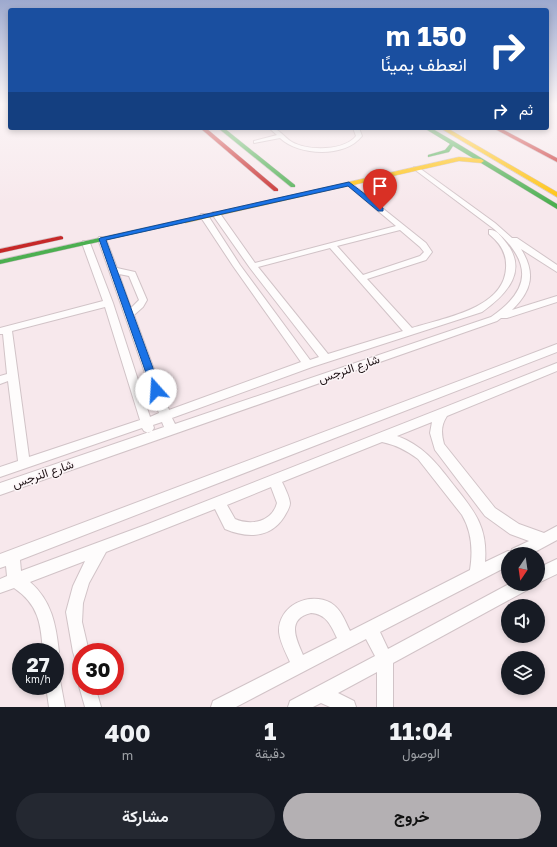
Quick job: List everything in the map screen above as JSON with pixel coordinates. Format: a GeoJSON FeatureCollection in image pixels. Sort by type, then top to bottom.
{"type":"FeatureCollection","features":[{"type":"Feature","properties":{"kind":"main road"},"geometry":{"type":"LineString","coordinates":[[215,138],[276,190]]}},
{"type":"Feature","properties":{"kind":"main road"},"geometry":{"type":"LineString","coordinates":[[234,138],[297,185],[261,193]]}},
{"type":"Feature","properties":{"kind":"main road"},"geometry":{"type":"LineString","coordinates":[[445,138],[557,207]]}},
{"type":"Feature","properties":{"kind":"main road"},"geometry":{"type":"LineString","coordinates":[[460,138],[557,195]]}},
{"type":"Feature","properties":{"kind":"main road"},"geometry":{"type":"LineString","coordinates":[[515,138],[557,160]]}},
{"type":"Feature","properties":{"kind":"main road"},"geometry":{"type":"LineString","coordinates":[[376,168],[450,150],[453,143]]}},
{"type":"Feature","properties":{"kind":"main road"},"geometry":{"type":"LineString","coordinates":[[437,154],[445,158],[446,162]]}},
{"type":"Feature","properties":{"kind":"main road"},"geometry":{"type":"LineString","coordinates":[[0,262],[412,169],[464,159],[481,160]]}},
{"type":"Feature","properties":{"kind":"main road"},"geometry":{"type":"LineString","coordinates":[[0,251],[67,236]]}},
{"type":"Feature","properties":{"kind":"main road"},"geometry":{"type":"LineString","coordinates":[[22,246],[24,256]]}},
{"type":"Feature","properties":{"kind":"street"},"geometry":{"type":"LineString","coordinates":[[256,142],[273,138]]}},
{"type":"Feature","properties":{"kind":"street"},"geometry":{"type":"LineString","coordinates":[[284,138],[292,144],[303,147],[330,149],[348,145],[355,141],[357,138]]}},
{"type":"Feature","properties":{"kind":"street","name":"شارع النرجس"},"geometry":{"type":"LineString","coordinates":[[0,489],[494,319],[506,312],[516,303],[526,284],[525,263],[520,253],[506,235],[412,169]]}},
{"type":"Feature","properties":{"kind":"street","name":"شارع النرجس"},"geometry":{"type":"LineString","coordinates":[[0,472],[165,416],[308,364],[478,310],[488,304],[503,291],[509,280],[511,269],[510,258],[505,246],[498,236],[412,169]]}},
{"type":"Feature","properties":{"kind":"street"},"geometry":{"type":"LineString","coordinates":[[349,184],[427,248],[427,255],[362,278]]}},
{"type":"Feature","properties":{"kind":"street"},"geometry":{"type":"LineString","coordinates":[[216,214],[253,266],[326,359]]}},
{"type":"Feature","properties":{"kind":"street"},"geometry":{"type":"LineString","coordinates":[[204,216],[237,266],[308,364]]}},
{"type":"Feature","properties":{"kind":"street"},"geometry":{"type":"LineString","coordinates":[[253,266],[401,227]]}},
{"type":"Feature","properties":{"kind":"street"},"geometry":{"type":"LineString","coordinates":[[506,235],[557,269]]}},
{"type":"Feature","properties":{"kind":"street"},"geometry":{"type":"LineString","coordinates":[[102,239],[171,430]]}},
{"type":"Feature","properties":{"kind":"street"},"geometry":{"type":"LineString","coordinates":[[86,243],[108,303],[147,422],[150,437]]}},
{"type":"Feature","properties":{"kind":"street"},"geometry":{"type":"LineString","coordinates":[[332,245],[410,332]]}},
{"type":"Feature","properties":{"kind":"street"},"geometry":{"type":"LineString","coordinates":[[113,270],[132,274],[143,300],[140,305],[129,315]]}},
{"type":"Feature","properties":{"kind":"street"},"geometry":{"type":"LineString","coordinates":[[494,319],[557,299]]}},
{"type":"Feature","properties":{"kind":"street"},"geometry":{"type":"LineString","coordinates":[[24,464],[13,376],[4,330],[108,303]]}},
{"type":"Feature","properties":{"kind":"street"},"geometry":{"type":"LineString","coordinates":[[50,643],[48,624],[44,609],[37,597],[27,587],[15,580],[6,558],[557,348]]}},
{"type":"Feature","properties":{"kind":"street"},"geometry":{"type":"LineString","coordinates":[[0,586],[557,367]]}},
{"type":"Feature","properties":{"kind":"street"},"geometry":{"type":"LineString","coordinates":[[0,380],[13,376]]}},
{"type":"Feature","properties":{"kind":"street"},"geometry":{"type":"LineString","coordinates":[[443,413],[438,419],[435,428],[439,446],[490,512],[515,529],[545,540]]}},
{"type":"Feature","properties":{"kind":"street"},"geometry":{"type":"LineString","coordinates":[[379,437],[402,442],[423,455],[471,517],[479,546],[479,560],[476,575]]}},
{"type":"Feature","properties":{"kind":"street"},"geometry":{"type":"LineString","coordinates":[[218,501],[230,524],[244,530],[260,528],[274,520],[282,509],[283,502],[274,479]]}},
{"type":"Feature","properties":{"kind":"street"},"geometry":{"type":"LineString","coordinates":[[531,547],[557,533]]}},
{"type":"Feature","properties":{"kind":"street"},"geometry":{"type":"LineString","coordinates":[[79,643],[74,613],[78,595],[92,562],[102,547]]}},
{"type":"Feature","properties":{"kind":"street"},"geometry":{"type":"LineString","coordinates":[[219,707],[501,562]]}},
{"type":"Feature","properties":{"kind":"street"},"geometry":{"type":"LineString","coordinates":[[545,572],[557,566]]}},
{"type":"Feature","properties":{"kind":"street"},"geometry":{"type":"LineString","coordinates":[[296,707],[511,591]]}},
{"type":"Feature","properties":{"kind":"street"},"geometry":{"type":"LineString","coordinates":[[300,666],[286,631],[289,622],[295,613],[303,607],[313,605],[323,607],[332,614],[347,641]]}},
{"type":"Feature","properties":{"kind":"street"},"geometry":{"type":"LineString","coordinates":[[370,630],[385,659],[385,707]]}},
{"type":"Feature","properties":{"kind":"street"},"geometry":{"type":"LineString","coordinates":[[321,694],[348,707]]}},
{"type":"Feature","properties":{"kind":"street"},"geometry":{"type":"LineString","coordinates":[[55,695],[57,707]]}},
{"type":"Feature","properties":{"kind":"street"},"geometry":{"type":"LineString","coordinates":[[90,695],[93,707]]}},
{"type":"Feature","properties":{"kind":"traffic: fast"},"geometry":{"type":"LineString","coordinates":[[233,138],[293,186]]}},
{"type":"Feature","properties":{"kind":"traffic: fast"},"geometry":{"type":"LineString","coordinates":[[443,138],[557,207]]}},
{"type":"Feature","properties":{"kind":"traffic: fast"},"geometry":{"type":"LineString","coordinates":[[430,156],[447,151],[453,143]]}},
{"type":"Feature","properties":{"kind":"traffic: fast"},"geometry":{"type":"LineString","coordinates":[[0,262],[185,221]]}},
{"type":"Feature","properties":{"kind":"traffic: slow"},"geometry":{"type":"LineString","coordinates":[[460,138],[557,195]]}},
{"type":"Feature","properties":{"kind":"traffic: slow"},"geometry":{"type":"LineString","coordinates":[[185,221],[459,159],[481,161]]}},
{"type":"Feature","properties":{"kind":"traffic: jam"},"geometry":{"type":"LineString","coordinates":[[215,138],[276,190]]}},
{"type":"Feature","properties":{"kind":"traffic: jam"},"geometry":{"type":"LineString","coordinates":[[515,138],[557,160]]}},
{"type":"Feature","properties":{"kind":"traffic: jam"},"geometry":{"type":"LineString","coordinates":[[0,251],[61,238]]}},
{"type":"Feature","properties":{"kind":"route"},"geometry":{"type":"LineString","coordinates":[[156,390],[102,239],[349,184],[380,210]]}}]}
